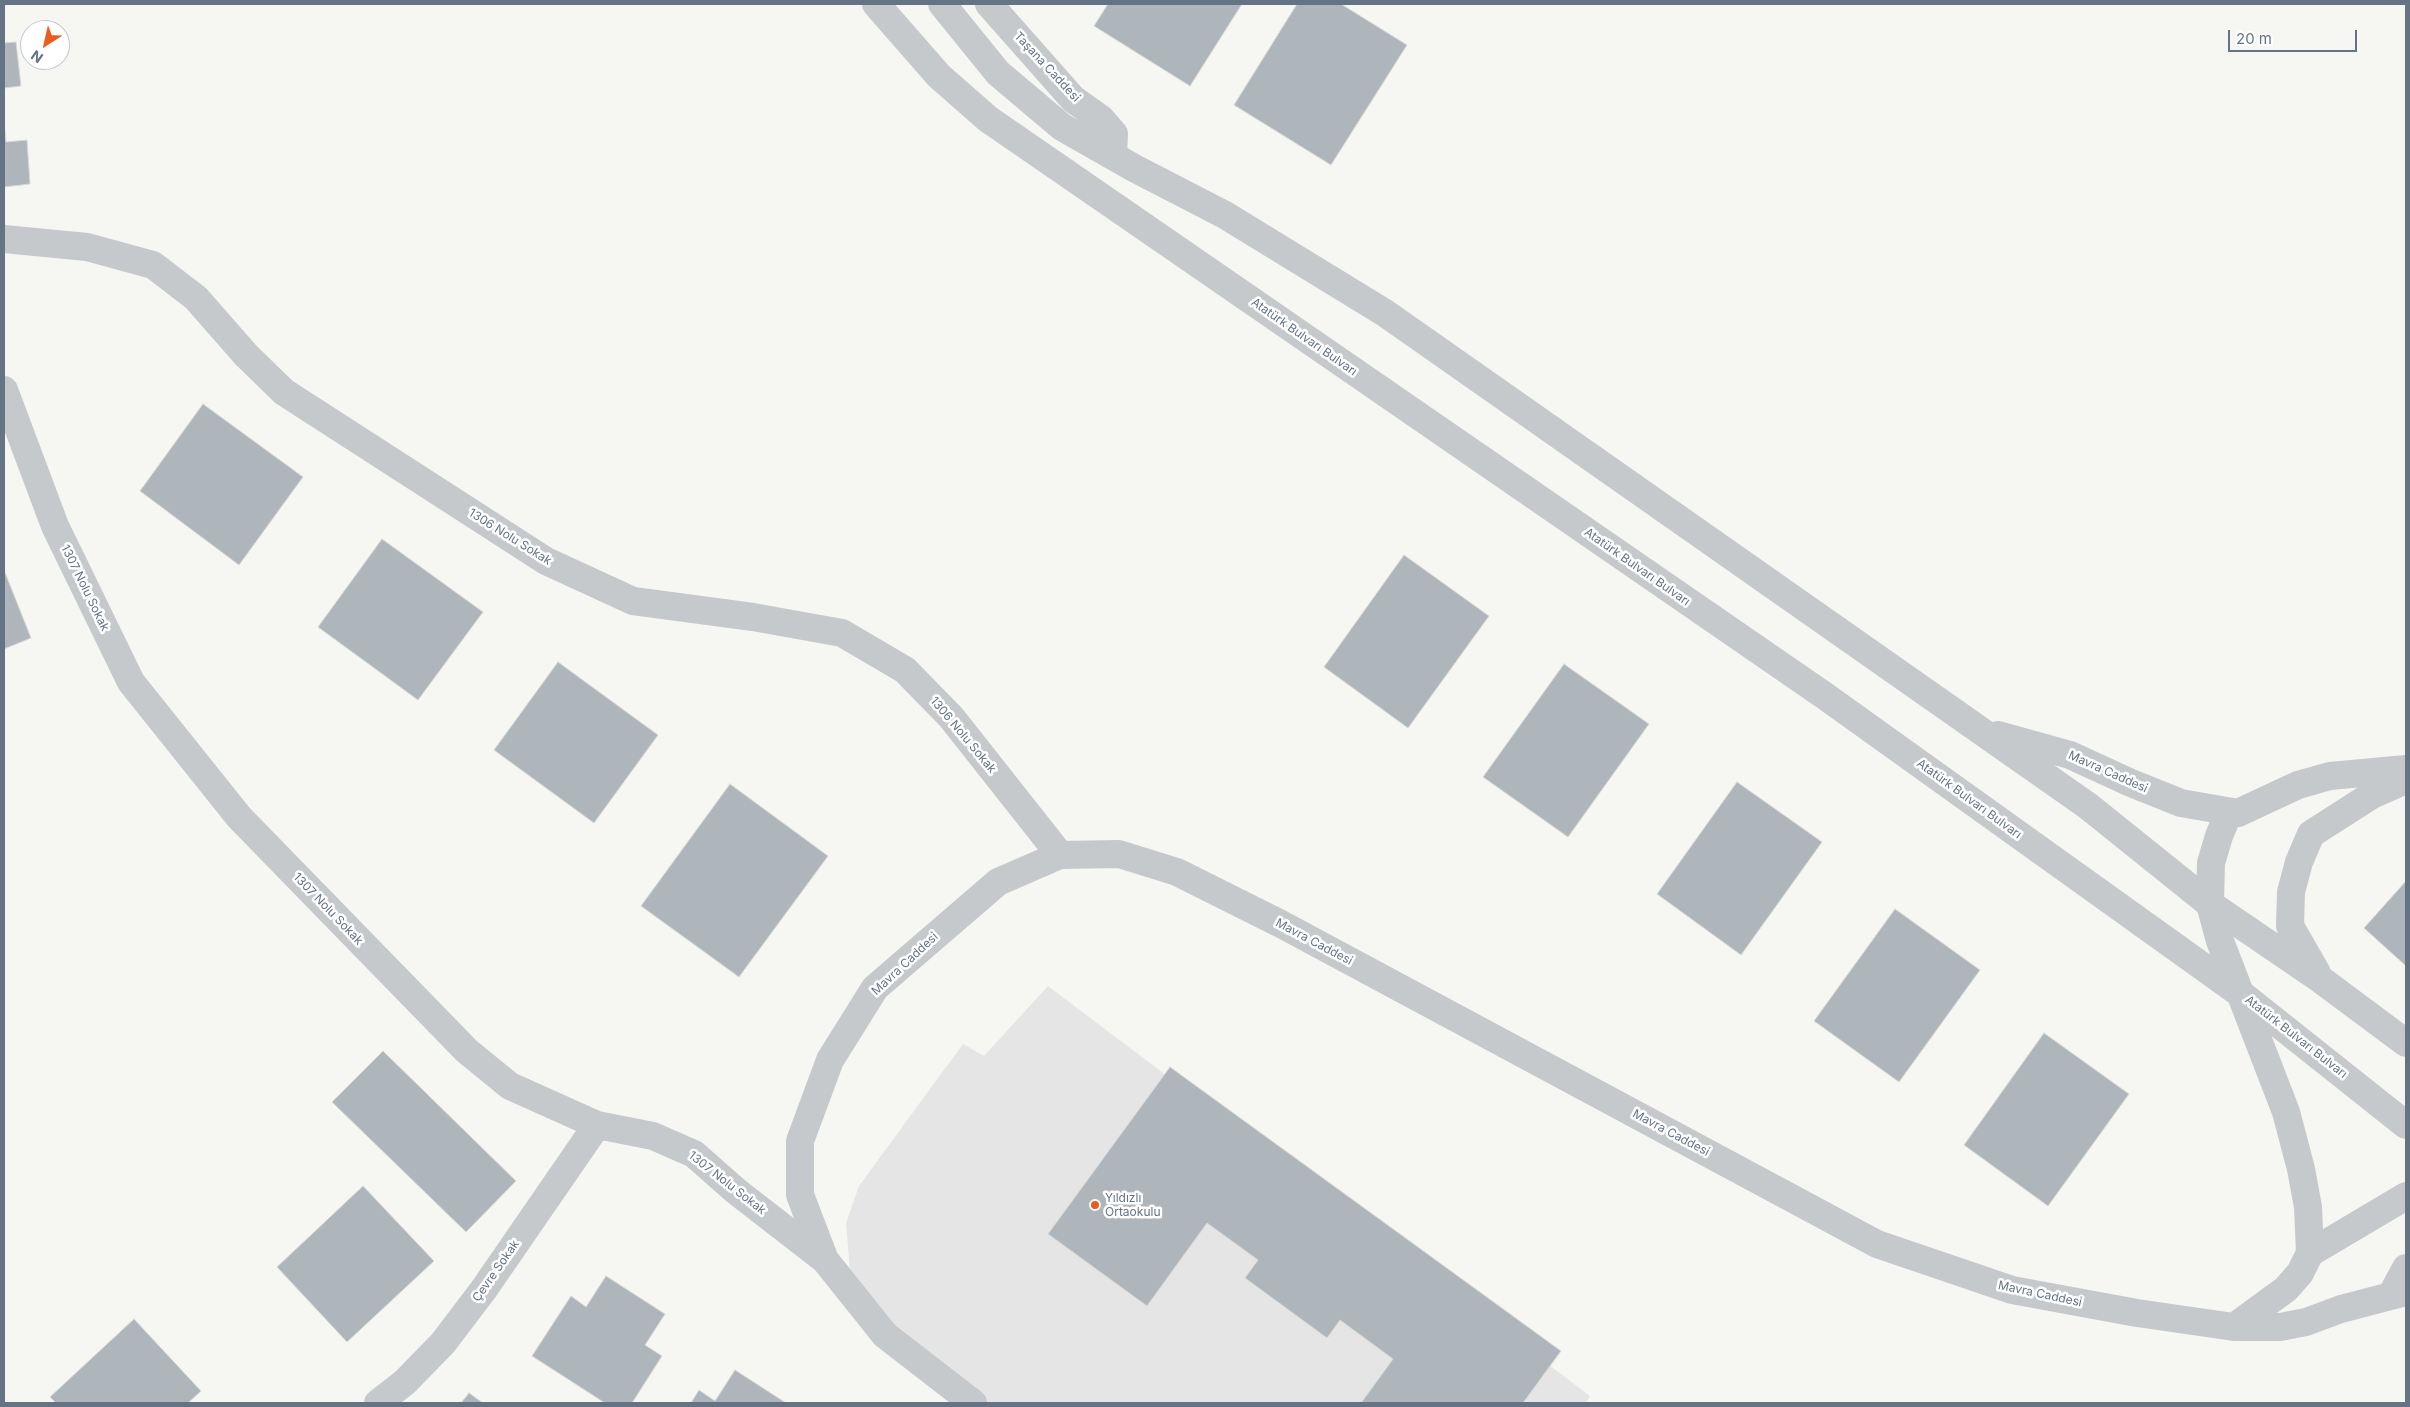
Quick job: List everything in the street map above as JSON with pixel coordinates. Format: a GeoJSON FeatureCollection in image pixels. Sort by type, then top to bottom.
{"type":"FeatureCollection","features":[{"type":"Feature","properties":{"kind":"street","name":"Atatürk Bulvarı Bulvarı"},"geometry":{"type":"LineString","coordinates":[[876,4],[939,76],[988,119],[1825,696],[2241,994],[2406,1124]]}},
{"type":"Feature","properties":{"kind":"street"},"geometry":{"type":"LineString","coordinates":[[942,4],[998,73],[1062,127],[1225,215],[1384,313],[2088,806],[2210,904],[2320,979],[2406,1043]]}},
{"type":"Feature","properties":{"kind":"street","name":"Taşana Caddesi"},"geometry":{"type":"LineString","coordinates":[[989,4],[1073,99],[1101,119],[1114,134],[1113,156]]}},
{"type":"Feature","properties":{"kind":"street","name":"1306 Nolu Sokak"},"geometry":{"type":"LineString","coordinates":[[4,239],[87,247],[153,265],[196,298],[246,355],[284,392],[546,561],[633,601],[753,617],[842,633],[905,670],[951,716],[1060,855]]}},
{"type":"Feature","properties":{"kind":"street","name":"1307 Nolu Sokak"},"geometry":{"type":"LineString","coordinates":[[4,390],[55,526],[131,682],[239,818],[467,1051],[510,1086],[597,1125],[653,1136],[694,1154],[736,1191],[824,1260]]}},
{"type":"Feature","properties":{"kind":"street","name":"Mavra Caddesi"},"geometry":{"type":"LineString","coordinates":[[1978,729],[2070,755],[2181,803],[2238,813]]}},
{"type":"Feature","properties":{"kind":"street"},"geometry":{"type":"LineString","coordinates":[[2234,1327],[2286,1289],[2300,1273],[2310,1253],[2308,1207],[2299,1159],[2286,1112],[2220,941],[2210,904],[2212,863],[2219,836],[2229,812],[2238,813],[2298,785],[2322,778],[2406,769]]}},
{"type":"Feature","properties":{"kind":"street"},"geometry":{"type":"LineString","coordinates":[[2320,979],[2290,926],[2291,892],[2299,862],[2310,834],[2372,795],[2406,780]]}},
{"type":"Feature","properties":{"kind":"street","name":"Mavra Caddesi"},"geometry":{"type":"LineString","coordinates":[[974,1403],[886,1335],[824,1260],[800,1194],[800,1141],[830,1060],[875,988],[998,882],[1060,855],[1119,854],[1177,872],[1281,924],[1877,1244],[2012,1290],[2137,1313],[2234,1327],[2280,1327],[2306,1322],[2399,1293],[2406,1268]]}},
{"type":"Feature","properties":{"kind":"street","name":"Çevre Sokak"},"geometry":{"type":"LineString","coordinates":[[378,1403],[405,1382],[443,1343],[484,1289],[597,1125]]}},
{"type":"Feature","properties":{"kind":"street"},"geometry":{"type":"LineString","coordinates":[[2310,1253],[2406,1196]]}},
{"type":"Feature","properties":{"kind":"shaded area","name":"Yıldızlı Ortaokulu"},"geometry":{"type":"Polygon","coordinates":[[[1048,986],[1590,1396],[1586,1403],[953,1403],[854,1316],[846,1223],[859,1186],[963,1044],[984,1056],[1048,986]]]}},
{"type":"Feature","properties":{"kind":"building"},"geometry":{"type":"Polygon","coordinates":[[[1108,4],[1242,4],[1190,86],[1094,26],[1108,4]]]}},
{"type":"Feature","properties":{"kind":"building"},"geometry":{"type":"Polygon","coordinates":[[[1297,4],[1341,4],[1407,45],[1331,165],[1234,105],[1297,4]]]}},
{"type":"Feature","properties":{"kind":"building"},"geometry":{"type":"Polygon","coordinates":[[[16,42],[21,86],[4,88],[4,43],[16,42]]]}},
{"type":"Feature","properties":{"kind":"building"},"geometry":{"type":"Polygon","coordinates":[[[4,122],[6,142],[27,140],[30,184],[4,187],[4,122]]]}},
{"type":"Feature","properties":{"kind":"building"},"geometry":{"type":"Polygon","coordinates":[[[203,404],[303,477],[239,565],[140,491],[203,404]]]}},
{"type":"Feature","properties":{"kind":"building"},"geometry":{"type":"Polygon","coordinates":[[[382,539],[483,612],[418,700],[318,627],[382,539]]]}},
{"type":"Feature","properties":{"kind":"building"},"geometry":{"type":"Polygon","coordinates":[[[1404,555],[1489,616],[1408,728],[1324,667],[1404,555]]]}},
{"type":"Feature","properties":{"kind":"building"},"geometry":{"type":"Polygon","coordinates":[[[4,570],[31,638],[4,649],[4,570]]]}},
{"type":"Feature","properties":{"kind":"building"},"geometry":{"type":"Polygon","coordinates":[[[558,662],[658,735],[594,823],[494,750],[558,662]]]}},
{"type":"Feature","properties":{"kind":"building"},"geometry":{"type":"Polygon","coordinates":[[[1564,664],[1649,724],[1568,837],[1483,777],[1564,664]]]}},
{"type":"Feature","properties":{"kind":"building"},"geometry":{"type":"Polygon","coordinates":[[[1737,782],[1822,842],[1741,955],[1657,894],[1737,782]]]}},
{"type":"Feature","properties":{"kind":"building"},"geometry":{"type":"Polygon","coordinates":[[[730,784],[828,856],[739,977],[641,906],[730,784]]]}},
{"type":"Feature","properties":{"kind":"building"},"geometry":{"type":"Polygon","coordinates":[[[2406,881],[2406,966],[2364,928],[2406,881]]]}},
{"type":"Feature","properties":{"kind":"building"},"geometry":{"type":"Polygon","coordinates":[[[1895,909],[1980,970],[1899,1082],[1814,1021],[1895,909]]]}},
{"type":"Feature","properties":{"kind":"building"},"geometry":{"type":"Polygon","coordinates":[[[2044,1033],[2129,1094],[2048,1206],[1964,1145],[2044,1033]]]}},
{"type":"Feature","properties":{"kind":"building"},"geometry":{"type":"Polygon","coordinates":[[[383,1051],[516,1181],[466,1232],[332,1102],[383,1051]]]}},
{"type":"Feature","properties":{"kind":"building"},"geometry":{"type":"Polygon","coordinates":[[[1170,1067],[1561,1351],[1523,1403],[1361,1403],[1393,1359],[1340,1320],[1327,1338],[1245,1278],[1258,1260],[1207,1223],[1147,1306],[1048,1234],[1170,1067]]]}},
{"type":"Feature","properties":{"kind":"building"},"geometry":{"type":"Polygon","coordinates":[[[363,1186],[434,1261],[347,1342],[277,1267],[363,1186]]]}},
{"type":"Feature","properties":{"kind":"building"},"geometry":{"type":"Polygon","coordinates":[[[606,1276],[665,1314],[645,1345],[662,1356],[632,1403],[605,1403],[532,1356],[571,1296],[586,1307],[606,1276]]]}},
{"type":"Feature","properties":{"kind":"building"},"geometry":{"type":"Polygon","coordinates":[[[134,1319],[201,1391],[188,1403],[56,1403],[50,1397],[134,1319]]]}},
{"type":"Feature","properties":{"kind":"building"},"geometry":{"type":"Polygon","coordinates":[[[735,1370],[786,1403],[691,1403],[699,1390],[715,1401],[735,1370]]]}},
{"type":"Feature","properties":{"kind":"building"},"geometry":{"type":"Polygon","coordinates":[[[469,1393],[483,1403],[461,1403],[469,1393]]]}},
{"type":"Feature","properties":{"kind":"place","name":"Yıldızlı Ortaokulu"},"geometry":{"type":"Point","coordinates":[1095,1205]}}]}
